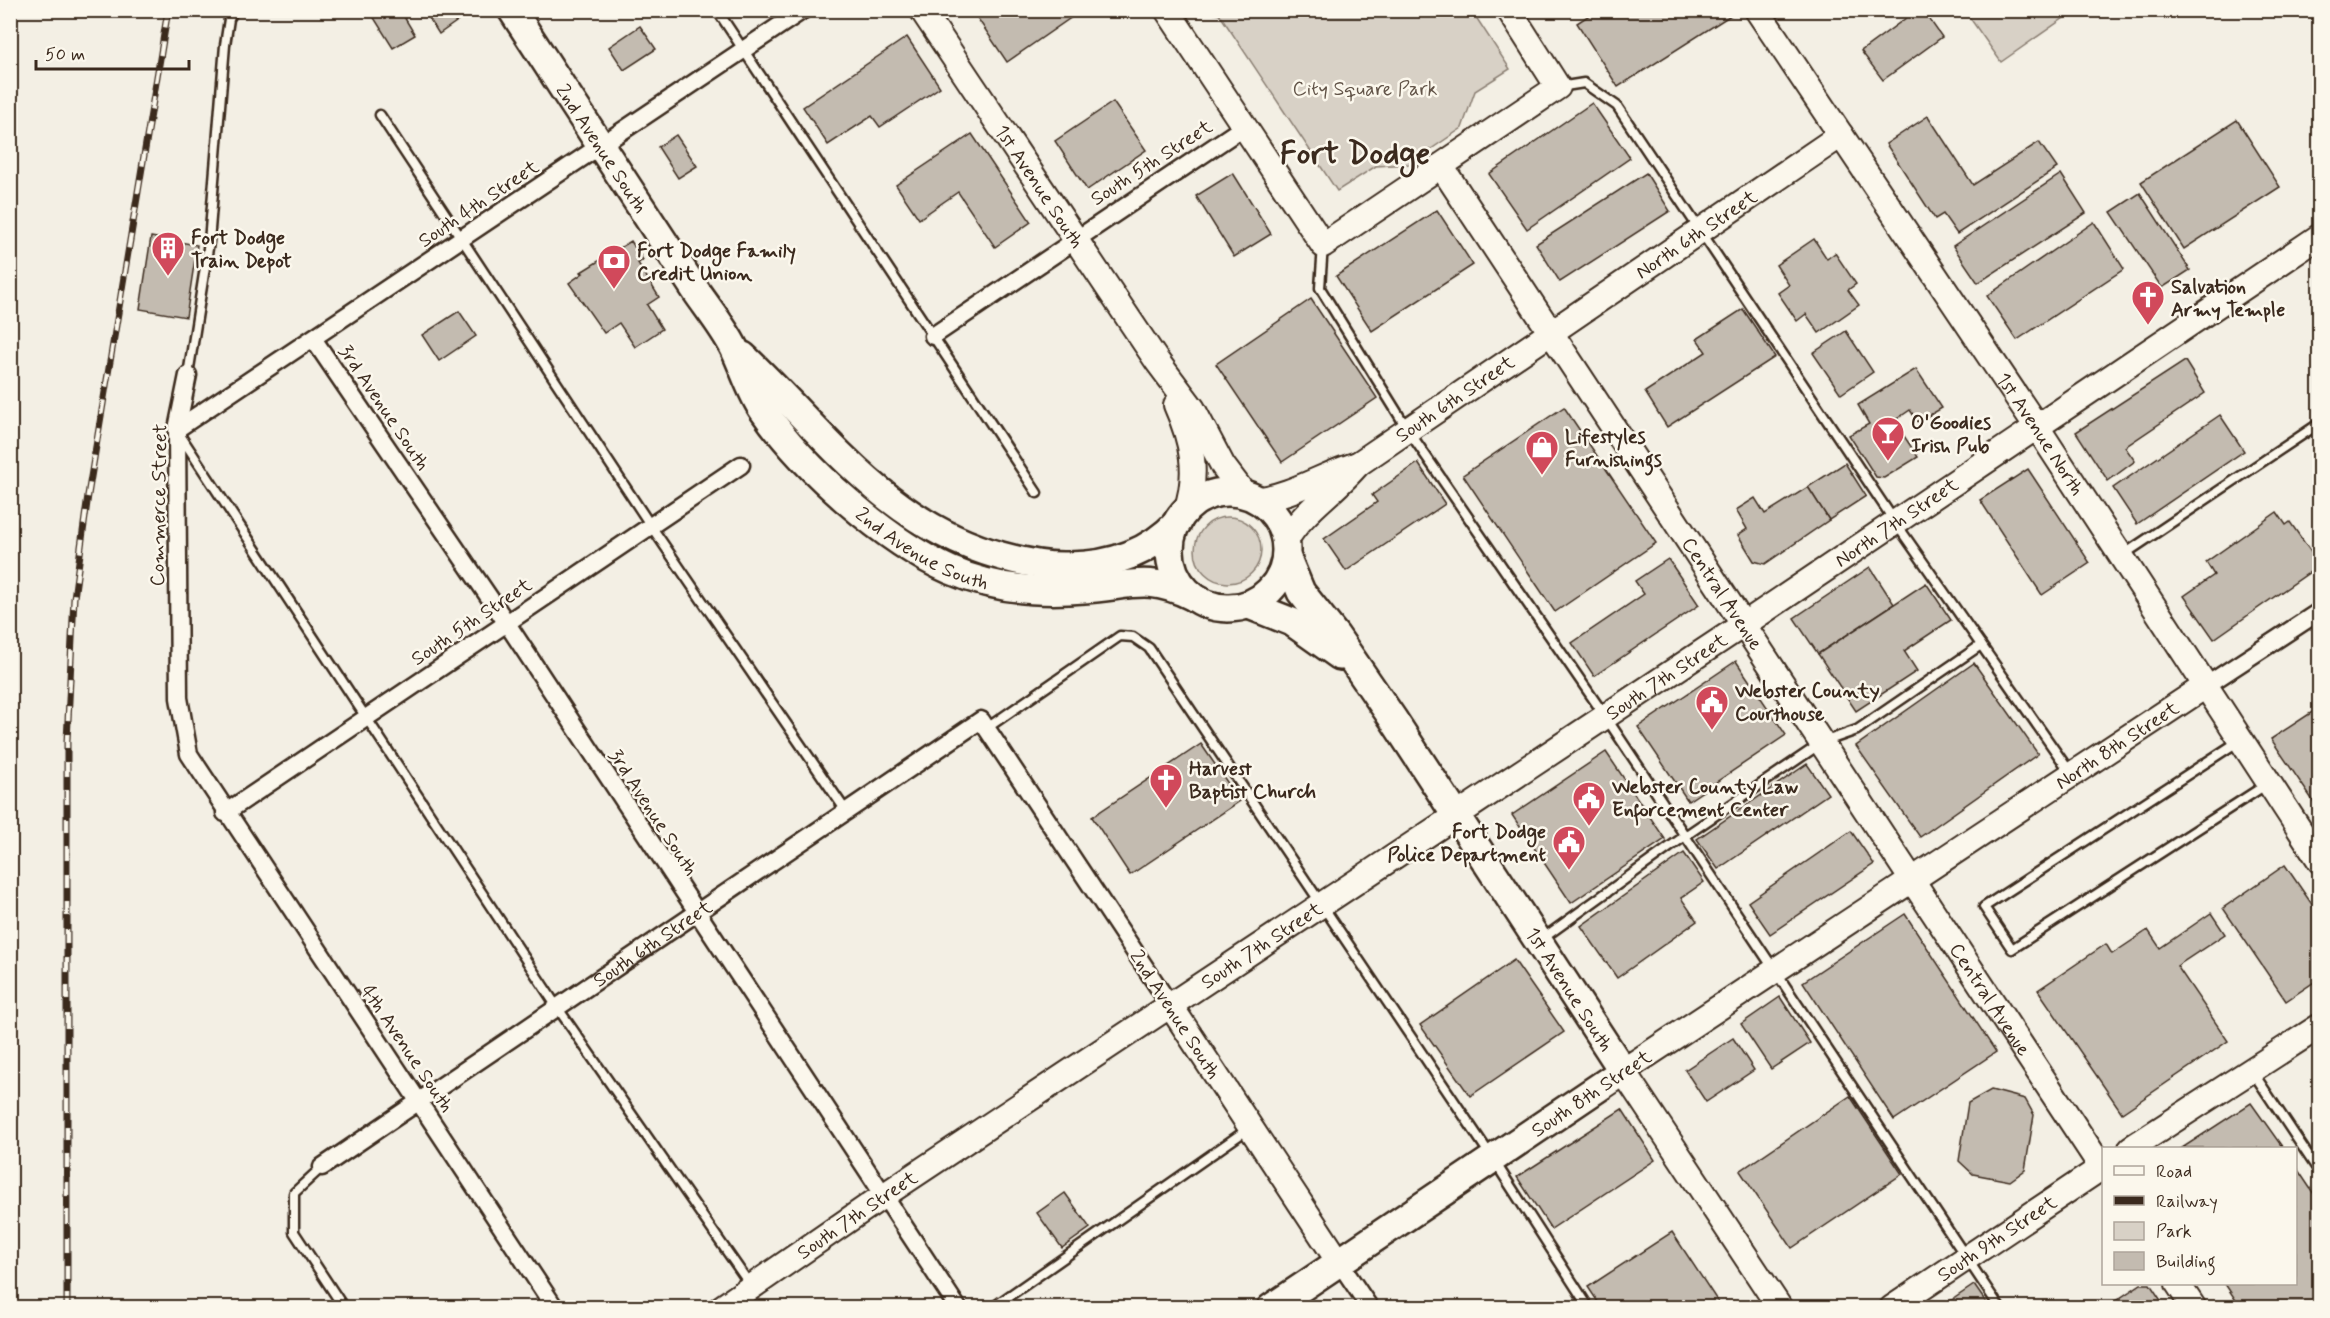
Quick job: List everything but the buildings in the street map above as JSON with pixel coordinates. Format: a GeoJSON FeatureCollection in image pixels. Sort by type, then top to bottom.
{"type":"FeatureCollection","features":[{"type":"Feature","properties":{"kind":"main road","name":"2nd Avenue South"},"geometry":{"type":"LineString","coordinates":[[512,10],[733,347],[761,406],[800,453],[862,512],[897,540],[929,559],[973,578],[1043,591],[1084,590],[1151,581],[1170,585],[1192,596]]}},
{"type":"Feature","properties":{"kind":"main road","name":"1st Avenue South"},"geometry":{"type":"LineString","coordinates":[[922,10],[1157,361],[1193,409],[1223,466],[1250,497],[1275,516],[1301,592],[1325,620],[1456,814],[1780,1308]]}},
{"type":"Feature","properties":{"kind":"main road"},"geometry":{"type":"LineString","coordinates":[[1167,10],[1323,245],[1558,87],[1509,10]]}},
{"type":"Feature","properties":{"kind":"main road","name":"1st Avenue North"},"geometry":{"type":"LineString","coordinates":[[1757,10],[2037,427],[2319,861]]}},
{"type":"Feature","properties":{"kind":"main road","name":"North 6th Street"},"geometry":{"type":"LineString","coordinates":[[1550,334],[1841,135]]}},
{"type":"Feature","properties":{"kind":"main road","name":"Central Avenue"},"geometry":{"type":"LineString","coordinates":[[1441,166],[2102,1166]]}},
{"type":"Feature","properties":{"kind":"main road","name":"North 7th Street"},"geometry":{"type":"LineString","coordinates":[[1743,625],[2319,236]]}},
{"type":"Feature","properties":{"kind":"main road","name":"South 6th Street"},"geometry":{"type":"LineString","coordinates":[[1286,549],[1300,519],[1341,485],[1358,464],[1550,334]]}},
{"type":"Feature","properties":{"kind":"main road","name":"2nd Avenue South"},"geometry":{"type":"LineString","coordinates":[[733,347],[870,484],[921,523],[950,538],[1018,560],[1043,565],[1081,566],[1106,563],[1136,553],[1159,540],[1182,516]]}},
{"type":"Feature","properties":{"kind":"main road","name":"1st Avenue South"},"geometry":{"type":"LineString","coordinates":[[1157,361],[1187,432],[1194,460],[1192,493],[1171,542],[1173,567],[1177,578],[1192,596],[1215,607],[1249,605],[1276,614],[1311,633],[1360,672]]}},
{"type":"Feature","properties":{"kind":"main road","name":"South 6th Street"},"geometry":{"type":"LineString","coordinates":[[1250,497],[1289,494],[1332,472],[1358,464]]}},
{"type":"Feature","properties":{"kind":"main road"},"geometry":{"type":"LineString","coordinates":[[1182,516],[1207,496],[1220,493],[1250,497]]}},
{"type":"Feature","properties":{"kind":"main road"},"geometry":{"type":"LineString","coordinates":[[1249,605],[1268,592],[1277,582],[1286,549]]}},
{"type":"Feature","properties":{"kind":"main road","name":"South 7th Street"},"geometry":{"type":"LineString","coordinates":[[721,1308],[883,1196],[1743,625]]}},
{"type":"Feature","properties":{"kind":"main road","name":"North 8th Street"},"geometry":{"type":"LineString","coordinates":[[1912,879],[2204,687]]}},
{"type":"Feature","properties":{"kind":"main road","name":"South 8th Street"},"geometry":{"type":"LineString","coordinates":[[1271,1308],[1912,879]]}},
{"type":"Feature","properties":{"kind":"main road","name":"2nd Avenue South"},"geometry":{"type":"LineString","coordinates":[[1170,1005],[1339,1262]]}},
{"type":"Feature","properties":{"kind":"main road"},"geometry":{"type":"LineString","coordinates":[[2133,1147],[2319,1026]]}},
{"type":"Feature","properties":{"kind":"main road","name":"South 9th Street"},"geometry":{"type":"LineString","coordinates":[[1892,1308],[2102,1169]]}},
{"type":"Feature","properties":{"kind":"main road"},"geometry":{"type":"LineString","coordinates":[[2179,1285],[2194,1308]]}},
{"type":"Feature","properties":{"kind":"street","name":"South 4th Street"},"geometry":{"type":"LineString","coordinates":[[177,429],[314,340],[803,10]]}},
{"type":"Feature","properties":{"kind":"street","name":"South 5th Street"},"geometry":{"type":"LineString","coordinates":[[933,336],[1075,238],[1245,126]]}},
{"type":"Feature","properties":{"kind":"street","name":"3rd Avenue South"},"geometry":{"type":"LineString","coordinates":[[314,340],[506,622],[695,913],[958,1308]]}},
{"type":"Feature","properties":{"kind":"street","name":"Commerce Street"},"geometry":{"type":"LineString","coordinates":[[188,375],[177,429],[179,698],[189,754],[225,813]]}},
{"type":"Feature","properties":{"kind":"street","name":"South 5th Street"},"geometry":{"type":"LineString","coordinates":[[225,813],[741,465]]}},
{"type":"Feature","properties":{"kind":"street","name":"North 8th Street"},"geometry":{"type":"LineString","coordinates":[[2204,687],[2319,611]]}},
{"type":"Feature","properties":{"kind":"street","name":"South 6th Street"},"geometry":{"type":"LineString","coordinates":[[322,1167],[695,913],[846,812],[984,724]]}},
{"type":"Feature","properties":{"kind":"street","name":"2nd Avenue South"},"geometry":{"type":"LineString","coordinates":[[984,724],[1170,1005]]}},
{"type":"Feature","properties":{"kind":"street","name":"4th Avenue South"},"geometry":{"type":"LineString","coordinates":[[225,813],[555,1308]]}},
{"type":"Feature","properties":{"kind":"street","name":"2nd Avenue South"},"geometry":{"type":"LineString","coordinates":[[1339,1262],[1370,1308]]}},
{"type":"Feature","properties":{"kind":"lane","name":"Commerce Street"},"geometry":{"type":"LineString","coordinates":[[188,375],[209,242],[225,45],[229,20],[234,10]]}},
{"type":"Feature","properties":{"kind":"lane"},"geometry":{"type":"LineString","coordinates":[[717,10],[1037,493]]}},
{"type":"Feature","properties":{"kind":"lane"},"geometry":{"type":"LineString","coordinates":[[1558,87],[1584,83],[1617,106],[1895,522],[2072,774]]}},
{"type":"Feature","properties":{"kind":"lane"},"geometry":{"type":"LineString","coordinates":[[380,114],[460,240],[846,812]]}},
{"type":"Feature","properties":{"kind":"lane"},"geometry":{"type":"LineString","coordinates":[[1323,245],[1320,288],[1408,430],[1605,716],[2000,1308]]}},
{"type":"Feature","properties":{"kind":"lane"},"geometry":{"type":"LineString","coordinates":[[2121,557],[2319,423]]}},
{"type":"Feature","properties":{"kind":"lane"},"geometry":{"type":"LineString","coordinates":[[177,429],[557,1007],[751,1287]]}},
{"type":"Feature","properties":{"kind":"lane"},"geometry":{"type":"LineString","coordinates":[[984,724],[1120,636],[1133,637],[1149,648],[1493,1159],[1589,1308]]}},
{"type":"Feature","properties":{"kind":"lane"},"geometry":{"type":"LineString","coordinates":[[1539,941],[1685,836],[1823,742],[1857,730],[1981,645]]}},
{"type":"Feature","properties":{"kind":"lane"},"geometry":{"type":"LineString","coordinates":[[2240,741],[1984,907],[2006,941],[2012,949],[2268,783]]}},
{"type":"Feature","properties":{"kind":"lane"},"geometry":{"type":"LineString","coordinates":[[2251,1070],[2319,1173]]}},
{"type":"Feature","properties":{"kind":"lane"},"geometry":{"type":"LineString","coordinates":[[992,1308],[1251,1127]]}},
{"type":"Feature","properties":{"kind":"lane"},"geometry":{"type":"LineString","coordinates":[[322,1167],[294,1193],[294,1232],[344,1308]]}},
{"type":"Feature","properties":{"kind":"green space","name":"City Square Park"},"geometry":{"type":"Polygon","coordinates":[[[1205,11],[1472,11],[1510,69],[1475,91],[1462,128],[1409,164],[1376,166],[1337,191],[1220,15],[1205,11]]]}},
{"type":"Feature","properties":{"kind":"green space"},"geometry":{"type":"Polygon","coordinates":[[[1965,11],[2074,11],[2001,62],[1965,11]]]}},
{"type":"Feature","properties":{"kind":"green space"},"geometry":{"type":"Polygon","coordinates":[[[1228,517],[1241,520],[1251,527],[1258,537],[1261,550],[1258,563],[1251,573],[1241,580],[1228,583],[1215,580],[1205,573],[1198,563],[1195,550],[1198,537],[1205,527],[1215,520],[1228,517]]]}},
{"type":"Feature","properties":{"kind":"railway"},"geometry":{"type":"LineString","coordinates":[[67,1308],[67,741],[74,598],[88,495],[168,10]]}},
{"type":"Feature","properties":{"kind":"place","name":"Fort Dodge Train Depot"},"geometry":{"type":"Point","coordinates":[168,277]}},
{"type":"Feature","properties":{"kind":"place","name":"Fort Dodge Family Credit Union"},"geometry":{"type":"Point","coordinates":[614,290]}},
{"type":"Feature","properties":{"kind":"place","name":"Salvation Army Temple"},"geometry":{"type":"Point","coordinates":[2148,326]}},
{"type":"Feature","properties":{"kind":"place","name":"O'Goodies Irish Pub"},"geometry":{"type":"Point","coordinates":[1888,462]}},
{"type":"Feature","properties":{"kind":"place","name":"Lifestyles Furnishings"},"geometry":{"type":"Point","coordinates":[1542,476]}},
{"type":"Feature","properties":{"kind":"place","name":"Webster County Courthouse"},"geometry":{"type":"Point","coordinates":[1712,731]}},
{"type":"Feature","properties":{"kind":"place","name":"Harvest Baptist Church"},"geometry":{"type":"Point","coordinates":[1166,809]}},
{"type":"Feature","properties":{"kind":"place","name":"Webster County Law Enforcement Center"},"geometry":{"type":"Point","coordinates":[1589,827]}},
{"type":"Feature","properties":{"kind":"place","name":"Fort Dodge Police Department"},"geometry":{"type":"Point","coordinates":[1569,871]}},
{"type":"Feature","properties":{"kind":"district","name":"Fort Dodge"},"geometry":{"type":"Point","coordinates":[1355,152]}}]}
